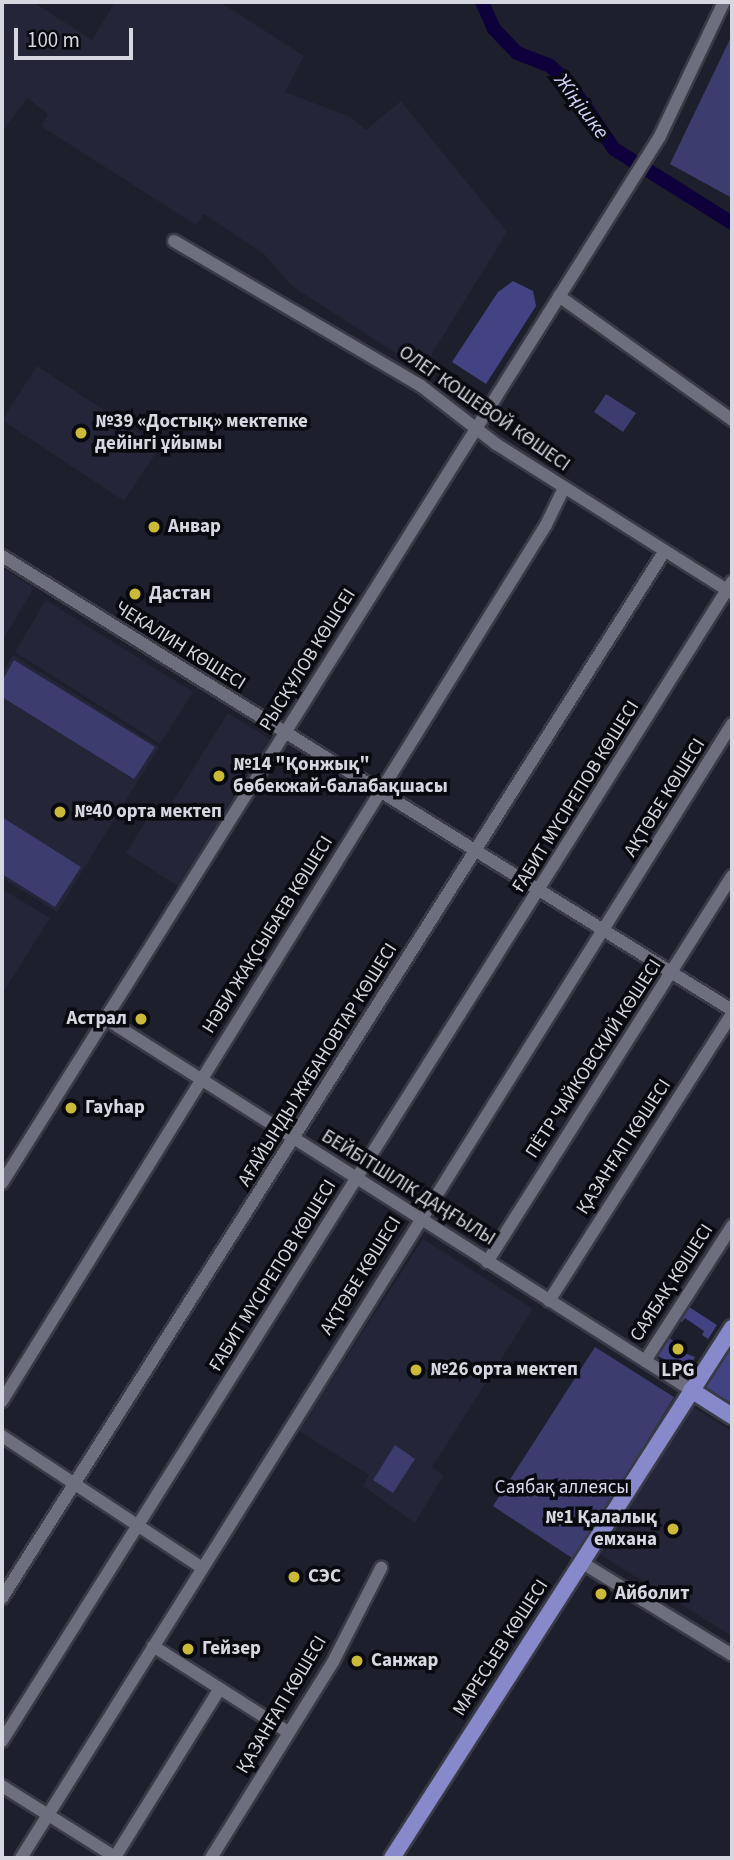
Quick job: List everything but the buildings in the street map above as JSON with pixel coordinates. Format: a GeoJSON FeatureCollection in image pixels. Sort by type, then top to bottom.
{"type":"FeatureCollection","features":[{"type":"Feature","properties":{"kind":"main road"},"geometry":{"type":"LineString","coordinates":[[691,1390],[732,1328]]}},
{"type":"Feature","properties":{"kind":"main road","name":"БЕЙБІТШІЛІК ДАҢҒЫЛЫ"},"geometry":{"type":"LineString","coordinates":[[691,1390],[732,1416]]}},
{"type":"Feature","properties":{"kind":"main road","name":"МАРЕСЬЕВ КӨШЕСІ"},"geometry":{"type":"LineString","coordinates":[[391,1858],[691,1390]]}},
{"type":"Feature","properties":{"kind":"street","name":"РЫСҚҰЛОВ КӨШСЕІ"},"geometry":{"type":"LineString","coordinates":[[2,1183],[625,194],[660,136],[723,2]]}},
{"type":"Feature","properties":{"kind":"street","name":"ОЛЕГ КОШЕВОЙ КӨШЕСІ"},"geometry":{"type":"LineString","coordinates":[[174,242],[421,386],[564,488],[664,552],[730,589]]}},
{"type":"Feature","properties":{"kind":"street"},"geometry":{"type":"LineString","coordinates":[[559,296],[732,420]]}},
{"type":"Feature","properties":{"kind":"street","name":"НӘБИ ЖАҚСЫБАЕВ КӨШЕСІ"},"geometry":{"type":"LineString","coordinates":[[2,1401],[546,525],[564,488]]}},
{"type":"Feature","properties":{"kind":"street","name":"АҒАЙЫНДЫ ЖҰБАНОВТАР КӨШЕСІ"},"geometry":{"type":"LineString","coordinates":[[2,1598],[294,1141],[664,552]]}},
{"type":"Feature","properties":{"kind":"street","name":"ЧЕКАЛИН КӨШЕСІ"},"geometry":{"type":"LineString","coordinates":[[2,556],[285,734],[542,890],[732,1012]]}},
{"type":"Feature","properties":{"kind":"street","name":"ҒАБИТ МҮСІРЕПОВ КӨШЕСІ"},"geometry":{"type":"LineString","coordinates":[[2,1741],[730,589]]}},
{"type":"Feature","properties":{"kind":"street","name":"АҚТӨБЕ КӨШЕСІ"},"geometry":{"type":"LineString","coordinates":[[21,1858],[419,1220],[606,930],[732,724]]}},
{"type":"Feature","properties":{"kind":"street","name":"ПЁТР ЧАЙКОВСКИЙ КӨШЕСІ"},"geometry":{"type":"LineString","coordinates":[[487,1262],[732,876]]}},
{"type":"Feature","properties":{"kind":"street","name":"ҚАЗАНҒАП КӨШЕСІ"},"geometry":{"type":"LineString","coordinates":[[549,1301],[732,1012]]}},
{"type":"Feature","properties":{"kind":"street","name":"БЕЙБІТШІЛІК ДАҢҒЫЛЫ"},"geometry":{"type":"LineString","coordinates":[[106,1019],[294,1141],[691,1390]]}},
{"type":"Feature","properties":{"kind":"street","name":"САЯБАҚ КӨШЕСІ"},"geometry":{"type":"LineString","coordinates":[[645,1361],[732,1226]]}},
{"type":"Feature","properties":{"kind":"street"},"geometry":{"type":"LineString","coordinates":[[2,1436],[201,1567]]}},
{"type":"Feature","properties":{"kind":"street"},"geometry":{"type":"LineString","coordinates":[[581,1562],[732,1655]]}},
{"type":"Feature","properties":{"kind":"street","name":"ҚАЗАНҒАП КӨШЕСІ"},"geometry":{"type":"LineString","coordinates":[[211,1858],[333,1662],[381,1568]]}},
{"type":"Feature","properties":{"kind":"street"},"geometry":{"type":"LineString","coordinates":[[153,1646],[288,1732]]}},
{"type":"Feature","properties":{"kind":"street"},"geometry":{"type":"LineString","coordinates":[[2,1786],[116,1858],[219,1690]]}},
{"type":"Feature","properties":{"kind":"shaded area"},"geometry":{"type":"Polygon","coordinates":[[[2,2],[33,2],[92,40],[115,2],[220,2],[304,56],[285,92],[350,117],[366,130],[401,101],[507,232],[422,370],[292,286],[264,254],[204,214],[196,225],[41,126],[48,114],[27,98],[2,132],[2,2]]]}},
{"type":"Feature","properties":{"kind":"shaded area"},"geometry":{"type":"Polygon","coordinates":[[[513,281],[533,291],[536,306],[486,384],[452,362],[498,292],[513,281]]]}},
{"type":"Feature","properties":{"kind":"shaded area","name":"№39 «Достық» мектепке дейінгі ұйымы"},"geometry":{"type":"Polygon","coordinates":[[[37,366],[160,447],[124,501],[2,420],[37,366]]]}},
{"type":"Feature","properties":{"kind":"shaded area"},"geometry":{"type":"Polygon","coordinates":[[[2,568],[34,588],[2,641],[2,568]]]}},
{"type":"Feature","properties":{"kind":"shaded area"},"geometry":{"type":"Polygon","coordinates":[[[46,600],[193,692],[160,744],[15,652],[46,600]]]}},
{"type":"Feature","properties":{"kind":"shaded area","name":"№40 орта мектеп"},"geometry":{"type":"Polygon","coordinates":[[[13,655],[159,747],[57,912],[2,878],[2,673],[13,655]]]}},
{"type":"Feature","properties":{"kind":"shaded area","name":"№14 \"Қонжық\" бөбекжай-балабақшасы"},"geometry":{"type":"Polygon","coordinates":[[[228,713],[271,740],[178,886],[126,853],[152,811],[163,817],[228,713]]]}},
{"type":"Feature","properties":{"kind":"shaded area"},"geometry":{"type":"Polygon","coordinates":[[[2,889],[50,918],[2,994],[2,889]]]}},
{"type":"Feature","properties":{"kind":"shaded area","name":"№26 орта мектеп"},"geometry":{"type":"Polygon","coordinates":[[[423,1239],[533,1309],[432,1467],[443,1476],[415,1523],[363,1486],[369,1475],[299,1431],[423,1239]]]}},
{"type":"Feature","properties":{"kind":"shaded area"},"geometry":{"type":"Polygon","coordinates":[[[686,1305],[717,1325],[708,1339],[702,1335],[704,1331],[685,1318],[682,1322],[677,1319],[686,1305]]]}},
{"type":"Feature","properties":{"kind":"shaded area"},"geometry":{"type":"Polygon","coordinates":[[[666,1336],[675,1342],[671,1348],[695,1357],[692,1362],[678,1366],[654,1354],[666,1336]]]}},
{"type":"Feature","properties":{"kind":"shaded area"},"geometry":{"type":"Polygon","coordinates":[[[732,1344],[732,1404],[705,1386],[732,1344]]]}},
{"type":"Feature","properties":{"kind":"shaded area","name":"№1 Қалалық емхана"},"geometry":{"type":"Polygon","coordinates":[[[693,1407],[732,1431],[732,1636],[599,1554],[693,1407]]]}},
{"type":"Feature","properties":{"kind":"green space"},"geometry":{"type":"Polygon","coordinates":[[[732,35],[732,198],[670,164],[732,35]]]}},
{"type":"Feature","properties":{"kind":"green space"},"geometry":{"type":"Polygon","coordinates":[[[606,394],[636,413],[623,432],[594,412],[606,394]]]}},
{"type":"Feature","properties":{"kind":"green space"},"geometry":{"type":"Polygon","coordinates":[[[14,660],[155,747],[134,779],[2,697],[2,681],[14,660]]]}},
{"type":"Feature","properties":{"kind":"green space"},"geometry":{"type":"Polygon","coordinates":[[[2,817],[81,867],[55,907],[2,874],[2,817]]]}},
{"type":"Feature","properties":{"kind":"green space","name":"Саябақ аллеясы"},"geometry":{"type":"Polygon","coordinates":[[[595,1347],[674,1397],[575,1560],[493,1506],[595,1347]]]}},
{"type":"Feature","properties":{"kind":"green space"},"geometry":{"type":"Polygon","coordinates":[[[395,1445],[415,1459],[393,1493],[373,1480],[395,1445]]]}},
{"type":"Feature","properties":{"kind":"waterway","name":"Жіңішке"},"geometry":{"type":"LineString","coordinates":[[482,2],[494,29],[517,53],[549,65],[568,82],[614,149],[732,223]]}},
{"type":"Feature","properties":{"kind":"place","name":"№39 «Достық» мектепке дейінгі ұйымы"},"geometry":{"type":"Point","coordinates":[81,433]}},
{"type":"Feature","properties":{"kind":"place","name":"Анвар"},"geometry":{"type":"Point","coordinates":[154,527]}},
{"type":"Feature","properties":{"kind":"place","name":"Дастан"},"geometry":{"type":"Point","coordinates":[135,594]}},
{"type":"Feature","properties":{"kind":"place","name":"№14 \"Қонжық\" бөбекжай-балабақшасы"},"geometry":{"type":"Point","coordinates":[219,776]}},
{"type":"Feature","properties":{"kind":"place","name":"№40 орта мектеп"},"geometry":{"type":"Point","coordinates":[60,812]}},
{"type":"Feature","properties":{"kind":"place","name":"Астрал"},"geometry":{"type":"Point","coordinates":[141,1019]}},
{"type":"Feature","properties":{"kind":"place","name":"Гауhар"},"geometry":{"type":"Point","coordinates":[71,1108]}},
{"type":"Feature","properties":{"kind":"place","name":"LPG"},"geometry":{"type":"Point","coordinates":[678,1349]}},
{"type":"Feature","properties":{"kind":"place","name":"№26 орта мектеп"},"geometry":{"type":"Point","coordinates":[416,1370]}},
{"type":"Feature","properties":{"kind":"place","name":"№1 Қалалық емхана"},"geometry":{"type":"Point","coordinates":[673,1529]}},
{"type":"Feature","properties":{"kind":"place","name":"СЭС"},"geometry":{"type":"Point","coordinates":[294,1577]}},
{"type":"Feature","properties":{"kind":"place","name":"Айболит"},"geometry":{"type":"Point","coordinates":[601,1594]}},
{"type":"Feature","properties":{"kind":"place","name":"Гейзер"},"geometry":{"type":"Point","coordinates":[188,1649]}},
{"type":"Feature","properties":{"kind":"place","name":"Санжар"},"geometry":{"type":"Point","coordinates":[357,1661]}}]}
